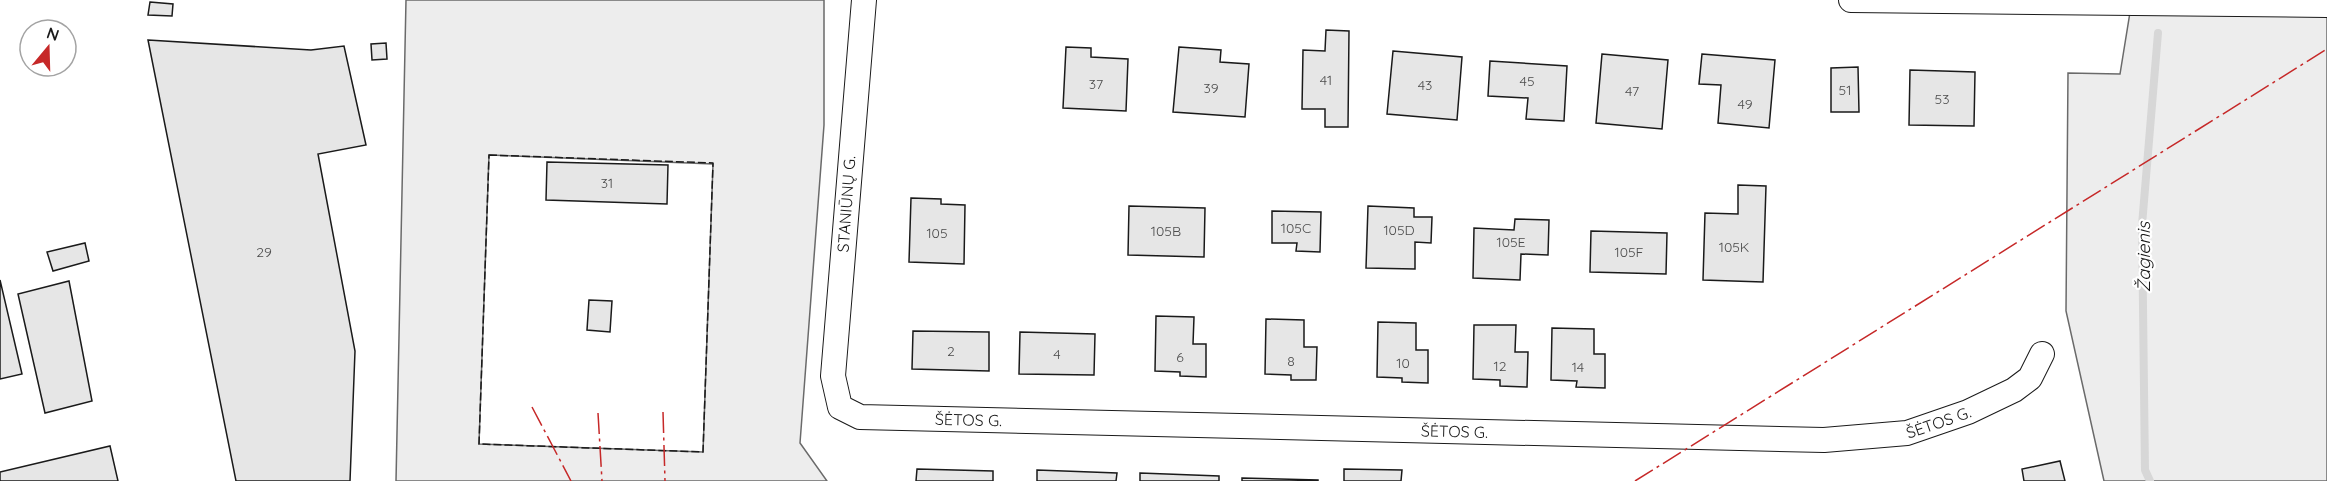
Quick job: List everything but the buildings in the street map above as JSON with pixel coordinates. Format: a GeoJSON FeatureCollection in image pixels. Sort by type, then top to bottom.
{"type":"FeatureCollection","features":[{"type":"Feature","properties":{"kind":"street","name":"STANIŪNŲ G."},"geometry":{"type":"LineString","coordinates":[[840,407],[833,376],[864,0]]}},
{"type":"Feature","properties":{"kind":"street"},"geometry":{"type":"LineString","coordinates":[[1851,0],[2327,5]]}},
{"type":"Feature","properties":{"kind":"street","name":"ŠĖTOS G."},"geometry":{"type":"LineString","coordinates":[[840,407],[860,417],[1824,440],[1908,433],[1968,412],[2014,390],[2030,378],[2042,354]]}},
{"type":"Feature","properties":{"kind":"shaded area"},"geometry":{"type":"Polygon","coordinates":[[[406,0],[824,0],[824,125],[800,443],[827,481],[396,481],[406,0]],[[489,155],[479,444],[703,452],[713,164],[489,155]]]}},
{"type":"Feature","properties":{"kind":"shaded area"},"geometry":{"type":"Polygon","coordinates":[[[2132,0],[2327,0],[2327,481],[2104,481],[2066,311],[2068,73],[2120,74],[2132,0]]]}},
{"type":"Feature","properties":{"kind":"waterway","name":"Žagienis"},"geometry":{"type":"LineString","coordinates":[[2150,481],[2145,470],[2142,225],[2158,33]]}},
{"type":"Feature","properties":{"kind":"fence"},"geometry":{"type":"LineString","coordinates":[[489,155],[713,163],[703,452],[479,444],[489,155]]}},
{"type":"Feature","properties":{"kind":"power"},"geometry":{"type":"LineString","coordinates":[[1635,481],[2327,49]]}},
{"type":"Feature","properties":{"kind":"power"},"geometry":{"type":"LineString","coordinates":[[532,407],[571,481]]}},
{"type":"Feature","properties":{"kind":"power"},"geometry":{"type":"LineString","coordinates":[[663,412],[665,481]]}},
{"type":"Feature","properties":{"kind":"power"},"geometry":{"type":"LineString","coordinates":[[598,413],[602,481]]}}]}
